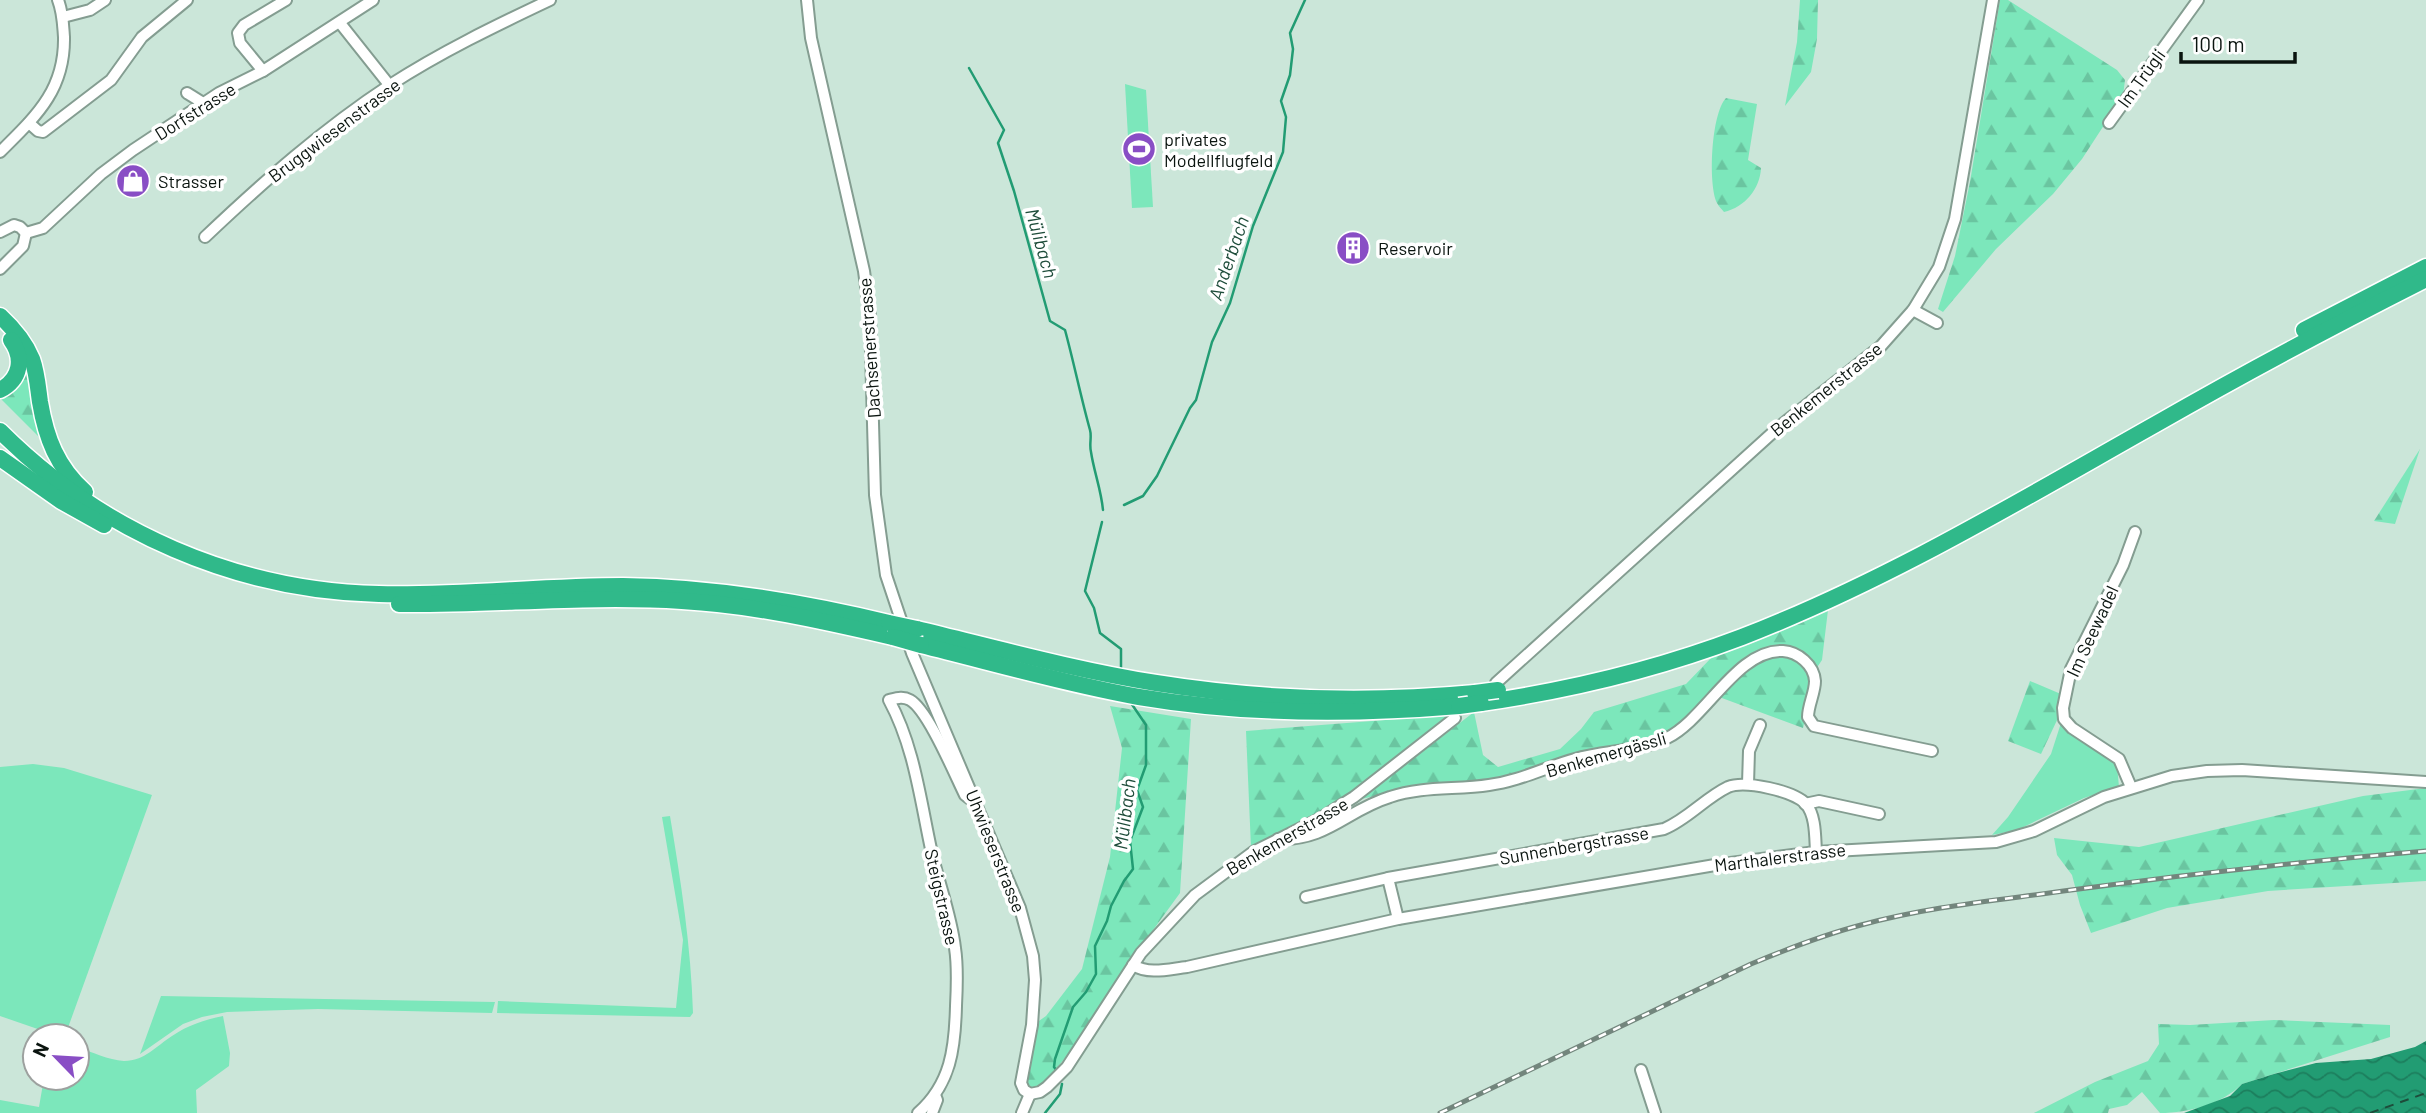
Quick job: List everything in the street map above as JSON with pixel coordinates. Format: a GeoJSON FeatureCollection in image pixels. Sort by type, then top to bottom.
{"type":"FeatureCollection","features":[{"type":"Feature","properties":{"kind":"highway"},"geometry":{"type":"LineString","coordinates":[[919,637],[1116,676],[1241,709],[1322,713],[1457,712],[1497,686],[1583,674],[1662,653],[1740,626],[1815,595],[1926,541],[2192,391],[2426,267]]}},
{"type":"Feature","properties":{"kind":"highway"},"geometry":{"type":"LineString","coordinates":[[0,431],[65,488],[146,537],[222,568],[261,579],[319,589],[399,594],[581,587],[663,588],[769,599],[893,625],[919,637],[1058,680],[1122,694],[1261,695],[1341,700],[1478,698],[1565,689],[1646,669],[1742,637],[1809,610],[1926,553],[2290,349],[2426,279]]}},
{"type":"Feature","properties":{"kind":"highway"},"geometry":{"type":"LineString","coordinates":[[0,316],[18,336],[31,358],[46,433],[63,468],[90,497],[146,537]]}},
{"type":"Feature","properties":{"kind":"highway"},"geometry":{"type":"LineString","coordinates":[[0,328],[14,344],[19,361],[14,379],[0,390]]}},
{"type":"Feature","properties":{"kind":"highway"},"geometry":{"type":"LineString","coordinates":[[0,444],[57,493],[111,528]]}},
{"type":"Feature","properties":{"kind":"highway"},"geometry":{"type":"LineString","coordinates":[[0,458],[61,501],[159,553],[219,576],[269,589],[318,598],[420,604],[603,599],[682,601],[893,625]]}},
{"type":"Feature","properties":{"kind":"street"},"geometry":{"type":"LineString","coordinates":[[0,152],[29,124],[49,97],[59,77],[64,57],[63,17],[58,0]]}},
{"type":"Feature","properties":{"kind":"street"},"geometry":{"type":"LineString","coordinates":[[63,17],[90,10],[105,0]]}},
{"type":"Feature","properties":{"kind":"street"},"geometry":{"type":"LineString","coordinates":[[29,124],[43,132],[111,80],[142,37],[187,0]]}},
{"type":"Feature","properties":{"kind":"street"},"geometry":{"type":"LineString","coordinates":[[263,71],[240,43],[238,33],[244,25],[286,0]]}},
{"type":"Feature","properties":{"kind":"street","name":"Dorfstrasse"},"geometry":{"type":"LineString","coordinates":[[26,233],[43,228],[101,174],[133,149],[203,103],[263,71],[373,0]]}},
{"type":"Feature","properties":{"kind":"street","name":"Bruggwiesenstrasse"},"geometry":{"type":"LineString","coordinates":[[205,237],[262,184],[332,126],[390,86],[461,43],[550,0]]}},
{"type":"Feature","properties":{"kind":"street","name":"Dachsenerstrasse"},"geometry":{"type":"LineString","coordinates":[[807,0],[811,38],[864,271],[870,316],[875,495],[893,625]]}},
{"type":"Feature","properties":{"kind":"street","name":"Benkemerstrasse"},"geometry":{"type":"LineString","coordinates":[[1497,686],[1789,418],[1881,346],[1913,310],[1939,267],[1955,219],[1993,0]]}},
{"type":"Feature","properties":{"kind":"street","name":"Im Trügli"},"geometry":{"type":"LineString","coordinates":[[2109,123],[2198,0]]}},
{"type":"Feature","properties":{"kind":"street"},"geometry":{"type":"LineString","coordinates":[[340,23],[390,86]]}},
{"type":"Feature","properties":{"kind":"street"},"geometry":{"type":"LineString","coordinates":[[187,93],[203,103]]}},
{"type":"Feature","properties":{"kind":"street"},"geometry":{"type":"LineString","coordinates":[[0,232],[14,225],[26,233],[23,246],[0,269]]}},
{"type":"Feature","properties":{"kind":"street"},"geometry":{"type":"LineString","coordinates":[[1913,310],[1937,323]]}},
{"type":"Feature","properties":{"kind":"street","name":"Im Seewadel"},"geometry":{"type":"LineString","coordinates":[[2132,786],[2115,755],[2072,727],[2064,719],[2063,708],[2071,669],[2123,565],[2135,532]]}},
{"type":"Feature","properties":{"kind":"street","name":"Uhwieserstrasse"},"geometry":{"type":"LineString","coordinates":[[893,625],[977,803],[1020,908],[1033,957],[1035,980],[1032,1025],[1021,1083],[1024,1090],[1030,1094]]}},
{"type":"Feature","properties":{"kind":"street","name":"Benkemergässli"},"geometry":{"type":"LineString","coordinates":[[1278,839],[1294,840],[1310,836],[1374,803],[1397,795],[1419,790],[1504,783],[1576,758],[1654,744],[1687,726],[1746,664],[1760,656],[1776,652],[1792,653],[1806,661],[1810,667],[1815,682],[1808,718],[1814,726],[1932,751]]}},
{"type":"Feature","properties":{"kind":"street","name":"Steigstrasse"},"geometry":{"type":"LineString","coordinates":[[935,1095],[948,1073],[955,1045],[955,947],[913,761],[889,700],[904,698],[917,705],[929,723],[965,795],[977,803]]}},
{"type":"Feature","properties":{"kind":"street","name":"Benkemerstrasse"},"geometry":{"type":"LineString","coordinates":[[1030,1094],[1047,1087],[1067,1067],[1132,965],[1160,930],[1195,895],[1236,864],[1354,797],[1457,712]]}},
{"type":"Feature","properties":{"kind":"street"},"geometry":{"type":"LineString","coordinates":[[1760,725],[1749,751],[1748,784],[1797,798],[1805,804],[1813,822],[1816,852]]}},
{"type":"Feature","properties":{"kind":"street","name":"Marthalerstrasse"},"geometry":{"type":"LineString","coordinates":[[1132,965],[1139,969],[1156,971],[1187,967],[1398,919],[1703,866],[1816,852],[1996,842],[2034,831],[2132,786],[2207,771],[2242,770],[2426,782]]}},
{"type":"Feature","properties":{"kind":"street","name":"Sunnenbergstrasse"},"geometry":{"type":"LineString","coordinates":[[1306,897],[1388,878],[1664,829],[1678,824],[1726,788],[1736,784],[1748,784]]}},
{"type":"Feature","properties":{"kind":"street"},"geometry":{"type":"LineString","coordinates":[[1805,804],[1819,801],[1879,814]]}},
{"type":"Feature","properties":{"kind":"street"},"geometry":{"type":"LineString","coordinates":[[1388,878],[1398,919]]}},
{"type":"Feature","properties":{"kind":"street"},"geometry":{"type":"LineString","coordinates":[[1641,1070],[1655,1113]]}},
{"type":"Feature","properties":{"kind":"street"},"geometry":{"type":"LineString","coordinates":[[1022,1113],[1030,1094]]}},
{"type":"Feature","properties":{"kind":"street"},"geometry":{"type":"LineString","coordinates":[[918,1113],[935,1095],[937,1100],[932,1113]]}},
{"type":"Feature","properties":{"kind":"green space"},"geometry":{"type":"Polygon","coordinates":[[[1800,0],[1818,0],[1817,39],[1811,72],[1785,106],[1797,42],[1800,0]]]}},
{"type":"Feature","properties":{"kind":"green space"},"geometry":{"type":"Polygon","coordinates":[[[2000,0],[2008,0],[2117,70],[2125,80],[2123,96],[2082,159],[2053,194],[1996,249],[1943,312],[1938,309],[1955,256],[1970,182],[2000,0]]]}},
{"type":"Feature","properties":{"kind":"green space","name":"privates Modellflugfeld"},"geometry":{"type":"Polygon","coordinates":[[[1125,84],[1146,90],[1153,207],[1132,208],[1125,84]]]}},
{"type":"Feature","properties":{"kind":"green space"},"geometry":{"type":"Polygon","coordinates":[[[1726,98],[1757,104],[1748,160],[1761,168],[1758,183],[1750,196],[1732,210],[1724,212],[1714,194],[1712,149],[1717,118],[1726,98]]]}},
{"type":"Feature","properties":{"kind":"green space"},"geometry":{"type":"Polygon","coordinates":[[[30,369],[40,438],[1,399],[13,391],[30,369]]]}},
{"type":"Feature","properties":{"kind":"green space"},"geometry":{"type":"Polygon","coordinates":[[[2420,449],[2395,524],[2374,521],[2420,449]]]}},
{"type":"Feature","properties":{"kind":"green space"},"geometry":{"type":"Polygon","coordinates":[[[1828,610],[1822,660],[1816,669],[1803,728],[1711,694],[1692,716],[1653,740],[1603,747],[1505,777],[1418,787],[1361,799],[1474,712],[1483,755],[1498,767],[1560,749],[1594,712],[1686,684],[1712,657],[1828,610]]]}},
{"type":"Feature","properties":{"kind":"green space"},"geometry":{"type":"Polygon","coordinates":[[[2030,681],[2068,697],[2041,754],[2008,741],[2030,681]]]}},
{"type":"Feature","properties":{"kind":"green space"},"geometry":{"type":"Polygon","coordinates":[[[1110,706],[1191,719],[1180,893],[1124,970],[1087,1030],[1042,1087],[1030,1088],[1025,1082],[1036,1023],[1046,1016],[1082,969],[1110,857],[1122,748],[1110,706]]]}},
{"type":"Feature","properties":{"kind":"green space"},"geometry":{"type":"Polygon","coordinates":[[[1449,715],[1337,803],[1251,848],[1246,731],[1449,715]]]}},
{"type":"Feature","properties":{"kind":"green space"},"geometry":{"type":"Polygon","coordinates":[[[2061,723],[2109,752],[2117,765],[2119,787],[2084,798],[2017,830],[1992,835],[2008,817],[2051,754],[2061,723]]]}},
{"type":"Feature","properties":{"kind":"green space"},"geometry":{"type":"Polygon","coordinates":[[[33,764],[64,768],[152,795],[70,1022],[21,1023],[0,1016],[0,767],[33,764]]]}},
{"type":"Feature","properties":{"kind":"green space"},"geometry":{"type":"Polygon","coordinates":[[[2426,788],[2426,881],[2268,891],[2167,908],[2091,933],[2072,875],[2057,855],[2054,838],[2139,847],[2363,796],[2426,788]]]}},
{"type":"Feature","properties":{"kind":"green space"},"geometry":{"type":"Polygon","coordinates":[[[670,816],[688,939],[693,1013],[690,1017],[497,1013],[498,1001],[676,1008],[683,940],[662,817],[670,816]]]}},
{"type":"Feature","properties":{"kind":"green space"},"geometry":{"type":"Polygon","coordinates":[[[161,996],[495,1002],[492,1013],[318,1009],[227,1012],[183,1024],[140,1054],[161,996]]]}},
{"type":"Feature","properties":{"kind":"green space"},"geometry":{"type":"Polygon","coordinates":[[[223,1016],[230,1053],[229,1066],[196,1090],[197,1113],[0,1113],[0,1100],[39,1107],[42,1092],[91,1092],[91,1052],[112,1059],[131,1060],[144,1056],[172,1036],[203,1021],[223,1016]]]}},
{"type":"Feature","properties":{"kind":"green space"},"geometry":{"type":"Polygon","coordinates":[[[2274,1020],[2390,1025],[2390,1037],[2242,1084],[2225,1097],[2193,1109],[2160,1113],[2142,1092],[2127,1105],[2109,1109],[2108,1113],[2034,1113],[2095,1082],[2148,1061],[2159,1044],[2158,1024],[2190,1025],[2274,1020]]]}},
{"type":"Feature","properties":{"kind":"water"},"geometry":{"type":"Polygon","coordinates":[[[2426,1041],[2426,1113],[2184,1113],[2230,1096],[2242,1084],[2274,1074],[2316,1063],[2371,1059],[2415,1047],[2426,1041]]]}},
{"type":"Feature","properties":{"kind":"waterway","name":"Anderbach"},"geometry":{"type":"LineString","coordinates":[[1124,505],[1143,496],[1157,476],[1196,400],[1212,342],[1230,303],[1253,226],[1283,152],[1286,117],[1281,101],[1290,75],[1293,49],[1290,33],[1305,0]]}},
{"type":"Feature","properties":{"kind":"waterway","name":"Mülibach"},"geometry":{"type":"LineString","coordinates":[[969,68],[1004,130],[998,143],[1050,321],[1065,330],[1090,430],[1090,449],[1103,510]]}},
{"type":"Feature","properties":{"kind":"waterway","name":"Mülibach"},"geometry":{"type":"LineString","coordinates":[[1102,522],[1085,591],[1094,608],[1100,633],[1121,649],[1121,671]]}},
{"type":"Feature","properties":{"kind":"waterway","name":"Mülibach"},"geometry":{"type":"LineString","coordinates":[[1057,1071],[1054,1067],[1055,1059],[1073,1007],[1096,974],[1095,946],[1111,906],[1133,869],[1130,841],[1143,807],[1137,790],[1146,765],[1146,725],[1131,703]]}},
{"type":"Feature","properties":{"kind":"waterway","name":"Mülibach"},"geometry":{"type":"LineString","coordinates":[[1045,1113],[1060,1094],[1062,1084]]}},
{"type":"Feature","properties":{"kind":"ferry route"},"geometry":{"type":"LineString","coordinates":[[2370,1113],[2426,1093]]}},
{"type":"Feature","properties":{"kind":"railway"},"geometry":{"type":"LineString","coordinates":[[1440,1113],[1751,964],[1833,933],[1887,918],[1992,900],[2115,884],[2426,851]]}},
{"type":"Feature","properties":{"kind":"place","name":"privates Modellflugfeld"},"geometry":{"type":"Point","coordinates":[1139,149]}},
{"type":"Feature","properties":{"kind":"place","name":"Strasser"},"geometry":{"type":"Point","coordinates":[133,181]}},
{"type":"Feature","properties":{"kind":"place","name":"Reservoir"},"geometry":{"type":"Point","coordinates":[1353,248]}}]}
